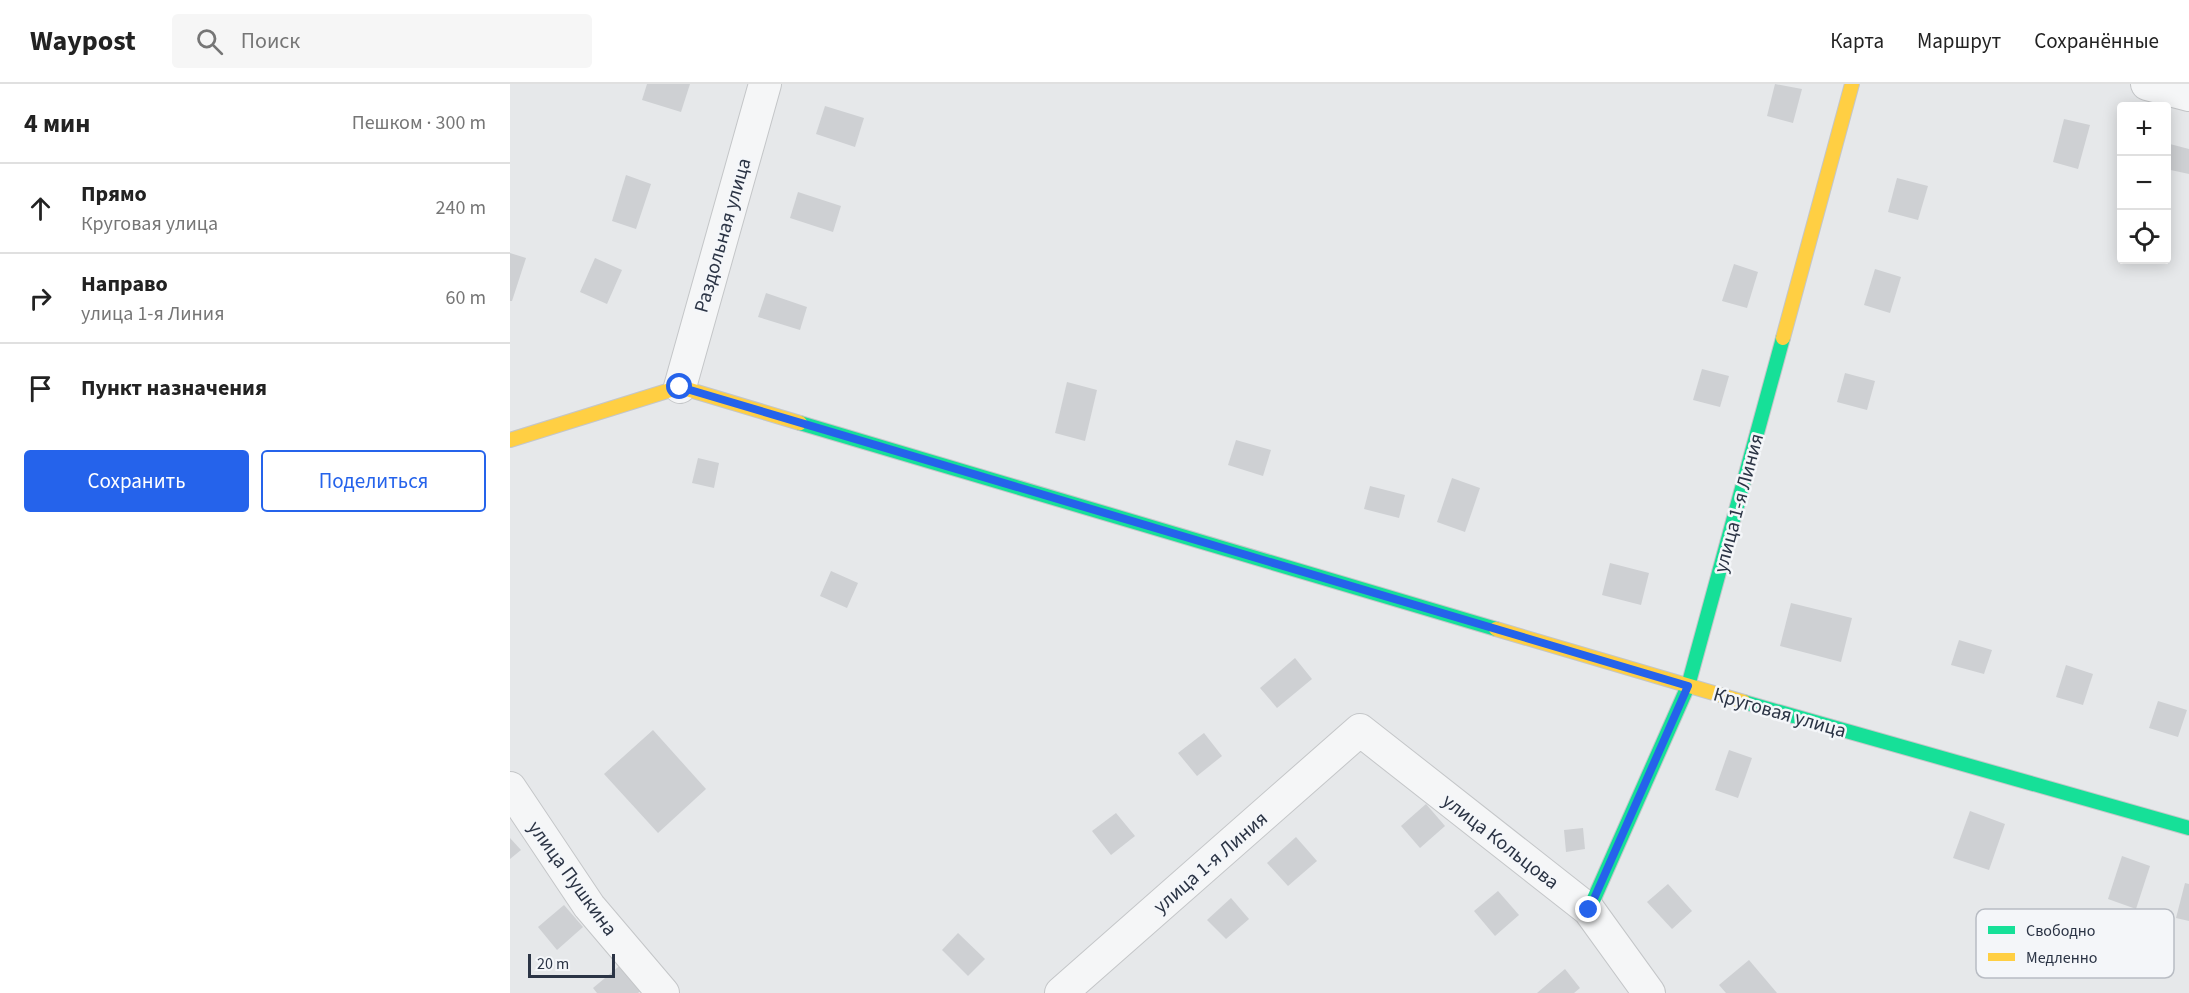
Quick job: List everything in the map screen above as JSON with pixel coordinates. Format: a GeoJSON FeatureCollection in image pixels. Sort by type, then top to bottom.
{"type":"FeatureCollection","features":[{"type":"Feature","properties":{"kind":"street","name":"Раздольная улица"},"geometry":{"type":"LineString","coordinates":[[680,387],[765,84]]}},
{"type":"Feature","properties":{"kind":"street","name":"улица 1-я Линия"},"geometry":{"type":"LineString","coordinates":[[1589,910],[1688,686],[1852,84]]}},
{"type":"Feature","properties":{"kind":"street"},"geometry":{"type":"LineString","coordinates":[[2147,84],[2189,95]]}},
{"type":"Feature","properties":{"kind":"street"},"geometry":{"type":"LineString","coordinates":[[510,441],[680,387]]}},
{"type":"Feature","properties":{"kind":"street","name":"Круговая улица"},"geometry":{"type":"LineString","coordinates":[[680,387],[1688,686],[2189,828]]}},
{"type":"Feature","properties":{"kind":"street","name":"улица 1-я Линия"},"geometry":{"type":"LineString","coordinates":[[1061,993],[1360,730]]}},
{"type":"Feature","properties":{"kind":"street","name":"улица Кольцова"},"geometry":{"type":"LineString","coordinates":[[1360,730],[1589,910],[1649,993]]}},
{"type":"Feature","properties":{"kind":"street","name":"улица Пушкина"},"geometry":{"type":"LineString","coordinates":[[510,788],[589,906],[663,993]]}},
{"type":"Feature","properties":{"kind":"building"},"geometry":{"type":"Polygon","coordinates":[[[647,84],[690,84],[681,112],[642,100],[647,84]]]}},
{"type":"Feature","properties":{"kind":"building"},"geometry":{"type":"Polygon","coordinates":[[[1775,84],[1802,89],[1793,123],[1767,116],[1775,84]]]}},
{"type":"Feature","properties":{"kind":"building"},"geometry":{"type":"Polygon","coordinates":[[[825,106],[864,118],[855,147],[816,134],[825,106]]]}},
{"type":"Feature","properties":{"kind":"building"},"geometry":{"type":"Polygon","coordinates":[[[2064,119],[2090,125],[2078,169],[2053,162],[2064,119]]]}},
{"type":"Feature","properties":{"kind":"building"},"geometry":{"type":"Polygon","coordinates":[[[2171,144],[2189,149],[2189,174],[2171,170],[2171,144]]]}},
{"type":"Feature","properties":{"kind":"building"},"geometry":{"type":"Polygon","coordinates":[[[626,175],[651,184],[636,229],[612,221],[626,175]]]}},
{"type":"Feature","properties":{"kind":"building"},"geometry":{"type":"Polygon","coordinates":[[[1897,178],[1928,186],[1918,220],[1888,212],[1897,178]]]}},
{"type":"Feature","properties":{"kind":"building"},"geometry":{"type":"Polygon","coordinates":[[[798,192],[841,206],[833,232],[790,218],[798,192]]]}},
{"type":"Feature","properties":{"kind":"building"},"geometry":{"type":"Polygon","coordinates":[[[510,253],[526,258],[512,301],[510,301],[510,253]]]}},
{"type":"Feature","properties":{"kind":"building"},"geometry":{"type":"Polygon","coordinates":[[[595,258],[622,270],[607,304],[580,292],[595,258]]]}},
{"type":"Feature","properties":{"kind":"building"},"geometry":{"type":"Polygon","coordinates":[[[1734,264],[1758,272],[1747,308],[1722,301],[1734,264]]]}},
{"type":"Feature","properties":{"kind":"building"},"geometry":{"type":"Polygon","coordinates":[[[1875,269],[1901,277],[1890,313],[1864,305],[1875,269]]]}},
{"type":"Feature","properties":{"kind":"building"},"geometry":{"type":"Polygon","coordinates":[[[766,293],[807,307],[800,330],[758,317],[766,293]]]}},
{"type":"Feature","properties":{"kind":"building"},"geometry":{"type":"Polygon","coordinates":[[[1702,369],[1729,376],[1720,407],[1693,400],[1702,369]]]}},
{"type":"Feature","properties":{"kind":"building"},"geometry":{"type":"Polygon","coordinates":[[[1845,373],[1875,381],[1867,410],[1837,402],[1845,373]]]}},
{"type":"Feature","properties":{"kind":"building"},"geometry":{"type":"Polygon","coordinates":[[[1067,382],[1097,390],[1085,441],[1055,433],[1067,382]]]}},
{"type":"Feature","properties":{"kind":"building"},"geometry":{"type":"Polygon","coordinates":[[[1236,440],[1271,450],[1263,476],[1228,465],[1236,440]]]}},
{"type":"Feature","properties":{"kind":"building"},"geometry":{"type":"Polygon","coordinates":[[[698,458],[719,463],[714,488],[692,483],[698,458]]]}},
{"type":"Feature","properties":{"kind":"building"},"geometry":{"type":"Polygon","coordinates":[[[1452,478],[1480,488],[1465,532],[1437,522],[1452,478]]]}},
{"type":"Feature","properties":{"kind":"building"},"geometry":{"type":"Polygon","coordinates":[[[1370,486],[1405,495],[1399,518],[1364,509],[1370,486]]]}},
{"type":"Feature","properties":{"kind":"building"},"geometry":{"type":"Polygon","coordinates":[[[1610,563],[1649,573],[1641,605],[1602,595],[1610,563]]]}},
{"type":"Feature","properties":{"kind":"building"},"geometry":{"type":"Polygon","coordinates":[[[831,571],[858,583],[847,608],[820,596],[831,571]]]}},
{"type":"Feature","properties":{"kind":"building"},"geometry":{"type":"Polygon","coordinates":[[[1791,603],[1852,618],[1841,662],[1780,646],[1791,603]]]}},
{"type":"Feature","properties":{"kind":"building"},"geometry":{"type":"Polygon","coordinates":[[[1959,640],[1992,650],[1984,674],[1951,665],[1959,640]]]}},
{"type":"Feature","properties":{"kind":"building"},"geometry":{"type":"Polygon","coordinates":[[[1295,658],[1312,679],[1277,708],[1260,688],[1295,658]]]}},
{"type":"Feature","properties":{"kind":"building"},"geometry":{"type":"Polygon","coordinates":[[[2066,665],[2093,674],[2083,705],[2056,697],[2066,665]]]}},
{"type":"Feature","properties":{"kind":"building"},"geometry":{"type":"Polygon","coordinates":[[[2158,701],[2187,710],[2178,737],[2149,728],[2158,701]]]}},
{"type":"Feature","properties":{"kind":"building"},"geometry":{"type":"Polygon","coordinates":[[[653,730],[706,789],[658,833],[604,774],[653,730]]]}},
{"type":"Feature","properties":{"kind":"building"},"geometry":{"type":"Polygon","coordinates":[[[1204,733],[1222,756],[1197,776],[1178,753],[1204,733]]]}},
{"type":"Feature","properties":{"kind":"building"},"geometry":{"type":"Polygon","coordinates":[[[1729,750],[1752,758],[1738,798],[1715,790],[1729,750]]]}},
{"type":"Feature","properties":{"kind":"building"},"geometry":{"type":"Polygon","coordinates":[[[1426,804],[1445,826],[1420,848],[1401,826],[1426,804]]]}},
{"type":"Feature","properties":{"kind":"building"},"geometry":{"type":"Polygon","coordinates":[[[1970,811],[2005,824],[1989,870],[1953,858],[1970,811]]]}},
{"type":"Feature","properties":{"kind":"building"},"geometry":{"type":"Polygon","coordinates":[[[1116,813],[1135,836],[1111,855],[1092,831],[1116,813]]]}},
{"type":"Feature","properties":{"kind":"building"},"geometry":{"type":"Polygon","coordinates":[[[1583,828],[1585,849],[1566,852],[1564,830],[1583,828]]]}},
{"type":"Feature","properties":{"kind":"building"},"geometry":{"type":"Polygon","coordinates":[[[1296,837],[1317,861],[1288,886],[1267,863],[1296,837]]]}},
{"type":"Feature","properties":{"kind":"building"},"geometry":{"type":"Polygon","coordinates":[[[510,838],[521,850],[510,859],[510,838]]]}},
{"type":"Feature","properties":{"kind":"building"},"geometry":{"type":"Polygon","coordinates":[[[2122,856],[2150,866],[2136,909],[2108,899],[2122,856]]]}},
{"type":"Feature","properties":{"kind":"building"},"geometry":{"type":"Polygon","coordinates":[[[2185,883],[2189,884],[2189,921],[2176,918],[2185,883]]]}},
{"type":"Feature","properties":{"kind":"building"},"geometry":{"type":"Polygon","coordinates":[[[1668,884],[1692,911],[1672,929],[1647,902],[1668,884]]]}},
{"type":"Feature","properties":{"kind":"building"},"geometry":{"type":"Polygon","coordinates":[[[1498,891],[1519,915],[1495,936],[1474,911],[1498,891]]]}},
{"type":"Feature","properties":{"kind":"building"},"geometry":{"type":"Polygon","coordinates":[[[1231,898],[1249,919],[1226,939],[1207,920],[1231,898]]]}},
{"type":"Feature","properties":{"kind":"building"},"geometry":{"type":"Polygon","coordinates":[[[564,905],[583,927],[557,950],[538,927],[564,905]]]}},
{"type":"Feature","properties":{"kind":"building"},"geometry":{"type":"Polygon","coordinates":[[[958,933],[985,959],[968,976],[942,950],[958,933]]]}},
{"type":"Feature","properties":{"kind":"building"},"geometry":{"type":"Polygon","coordinates":[[[1749,960],[1777,993],[1726,993],[1719,985],[1749,960]]]}},
{"type":"Feature","properties":{"kind":"building"},"geometry":{"type":"Polygon","coordinates":[[[623,963],[644,988],[638,993],[597,993],[593,988],[623,963]]]}},
{"type":"Feature","properties":{"kind":"building"},"geometry":{"type":"Polygon","coordinates":[[[1565,969],[1580,988],[1574,993],[1537,993],[1565,969]]]}},
{"type":"Feature","properties":{"kind":"traffic: fast"},"geometry":{"type":"LineString","coordinates":[[1589,910],[1688,686],[1783,338]]}},
{"type":"Feature","properties":{"kind":"traffic: fast"},"geometry":{"type":"LineString","coordinates":[[800,423],[1496,629]]}},
{"type":"Feature","properties":{"kind":"traffic: fast"},"geometry":{"type":"LineString","coordinates":[[1744,702],[2189,828]]}},
{"type":"Feature","properties":{"kind":"traffic: slow"},"geometry":{"type":"LineString","coordinates":[[1783,338],[1852,84]]}},
{"type":"Feature","properties":{"kind":"traffic: slow"},"geometry":{"type":"LineString","coordinates":[[510,440],[680,387],[800,423]]}},
{"type":"Feature","properties":{"kind":"traffic: slow"},"geometry":{"type":"LineString","coordinates":[[1496,629],[1744,702]]}},
{"type":"Feature","properties":{"kind":"route"},"geometry":{"type":"LineString","coordinates":[[680,387],[1688,686],[1589,910]]}}]}
